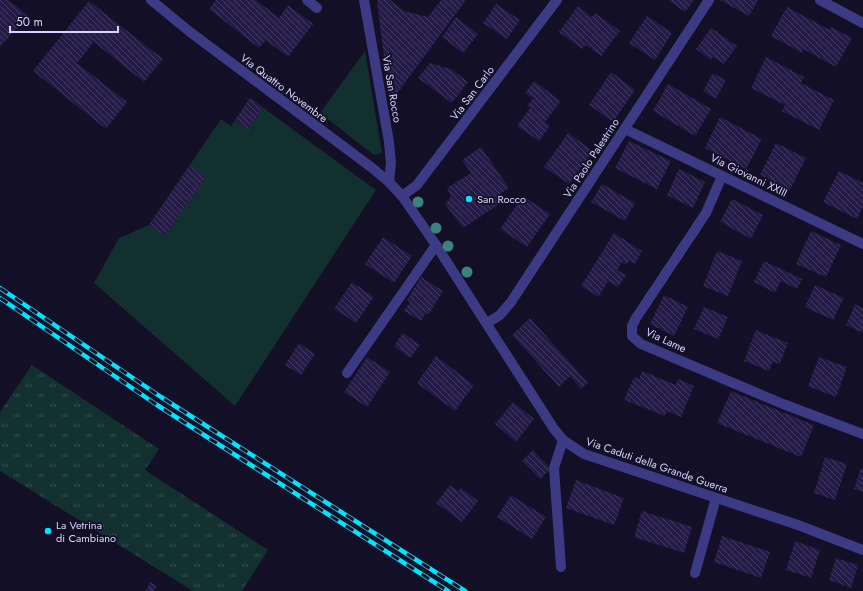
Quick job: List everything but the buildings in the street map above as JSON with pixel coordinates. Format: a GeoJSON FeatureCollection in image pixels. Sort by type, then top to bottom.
{"type":"FeatureCollection","features":[{"type":"Feature","properties":{"kind":"street","name":"Via Quattro Novembre"},"geometry":{"type":"LineString","coordinates":[[151,0],[190,32],[371,167],[389,182],[402,196]]}},
{"type":"Feature","properties":{"kind":"street"},"geometry":{"type":"LineString","coordinates":[[307,0],[318,8]]}},
{"type":"Feature","properties":{"kind":"street","name":"Via San Rocco"},"geometry":{"type":"LineString","coordinates":[[364,0],[389,142],[391,163],[389,182]]}},
{"type":"Feature","properties":{"kind":"street","name":"Via San Carlo"},"geometry":{"type":"LineString","coordinates":[[402,196],[417,185],[557,0]]}},
{"type":"Feature","properties":{"kind":"street","name":"Via Paolo Palestrino"},"geometry":{"type":"LineString","coordinates":[[487,323],[500,314],[512,302],[709,0]]}},
{"type":"Feature","properties":{"kind":"street"},"geometry":{"type":"LineString","coordinates":[[820,0],[863,23]]}},
{"type":"Feature","properties":{"kind":"street","name":"Via Giovanni XXIII"},"geometry":{"type":"LineString","coordinates":[[625,129],[863,244]]}},
{"type":"Feature","properties":{"kind":"street","name":"Via Lame"},"geometry":{"type":"LineString","coordinates":[[722,176],[706,213],[636,318],[632,326],[632,336],[641,344],[783,404],[863,434]]}},
{"type":"Feature","properties":{"kind":"street","name":"Via Caduti della Grande Guerra"},"geometry":{"type":"LineString","coordinates":[[402,196],[487,323],[554,429],[563,440],[584,454],[798,525],[863,550]]}},
{"type":"Feature","properties":{"kind":"street"},"geometry":{"type":"LineString","coordinates":[[348,373],[436,245]]}},
{"type":"Feature","properties":{"kind":"street"},"geometry":{"type":"LineString","coordinates":[[561,567],[554,468],[563,440]]}},
{"type":"Feature","properties":{"kind":"street"},"geometry":{"type":"LineString","coordinates":[[695,573],[716,498]]}},
{"type":"Feature","properties":{"kind":"green space"},"geometry":{"type":"Polygon","coordinates":[[[365,51],[382,153],[374,155],[320,113],[365,51]]]}},
{"type":"Feature","properties":{"kind":"green space"},"geometry":{"type":"Polygon","coordinates":[[[250,98],[376,190],[235,406],[94,283],[119,238],[149,225],[221,119],[231,126],[250,98]]]}},
{"type":"Feature","properties":{"kind":"green space"},"geometry":{"type":"Polygon","coordinates":[[[32,365],[159,449],[145,470],[268,550],[242,591],[193,591],[0,471],[0,412],[32,365]]]}},
{"type":"Feature","properties":{"kind":"railway"},"geometry":{"type":"LineString","coordinates":[[0,288],[161,397],[465,591]]}},
{"type":"Feature","properties":{"kind":"railway"},"geometry":{"type":"LineString","coordinates":[[0,298],[157,405],[448,591]]}},
{"type":"Feature","properties":{"kind":"place","name":"San Rocco"},"geometry":{"type":"Point","coordinates":[469,199]}},
{"type":"Feature","properties":{"kind":"place","name":"La Vetrina di Cambiano"},"geometry":{"type":"Point","coordinates":[48,531]}}]}
